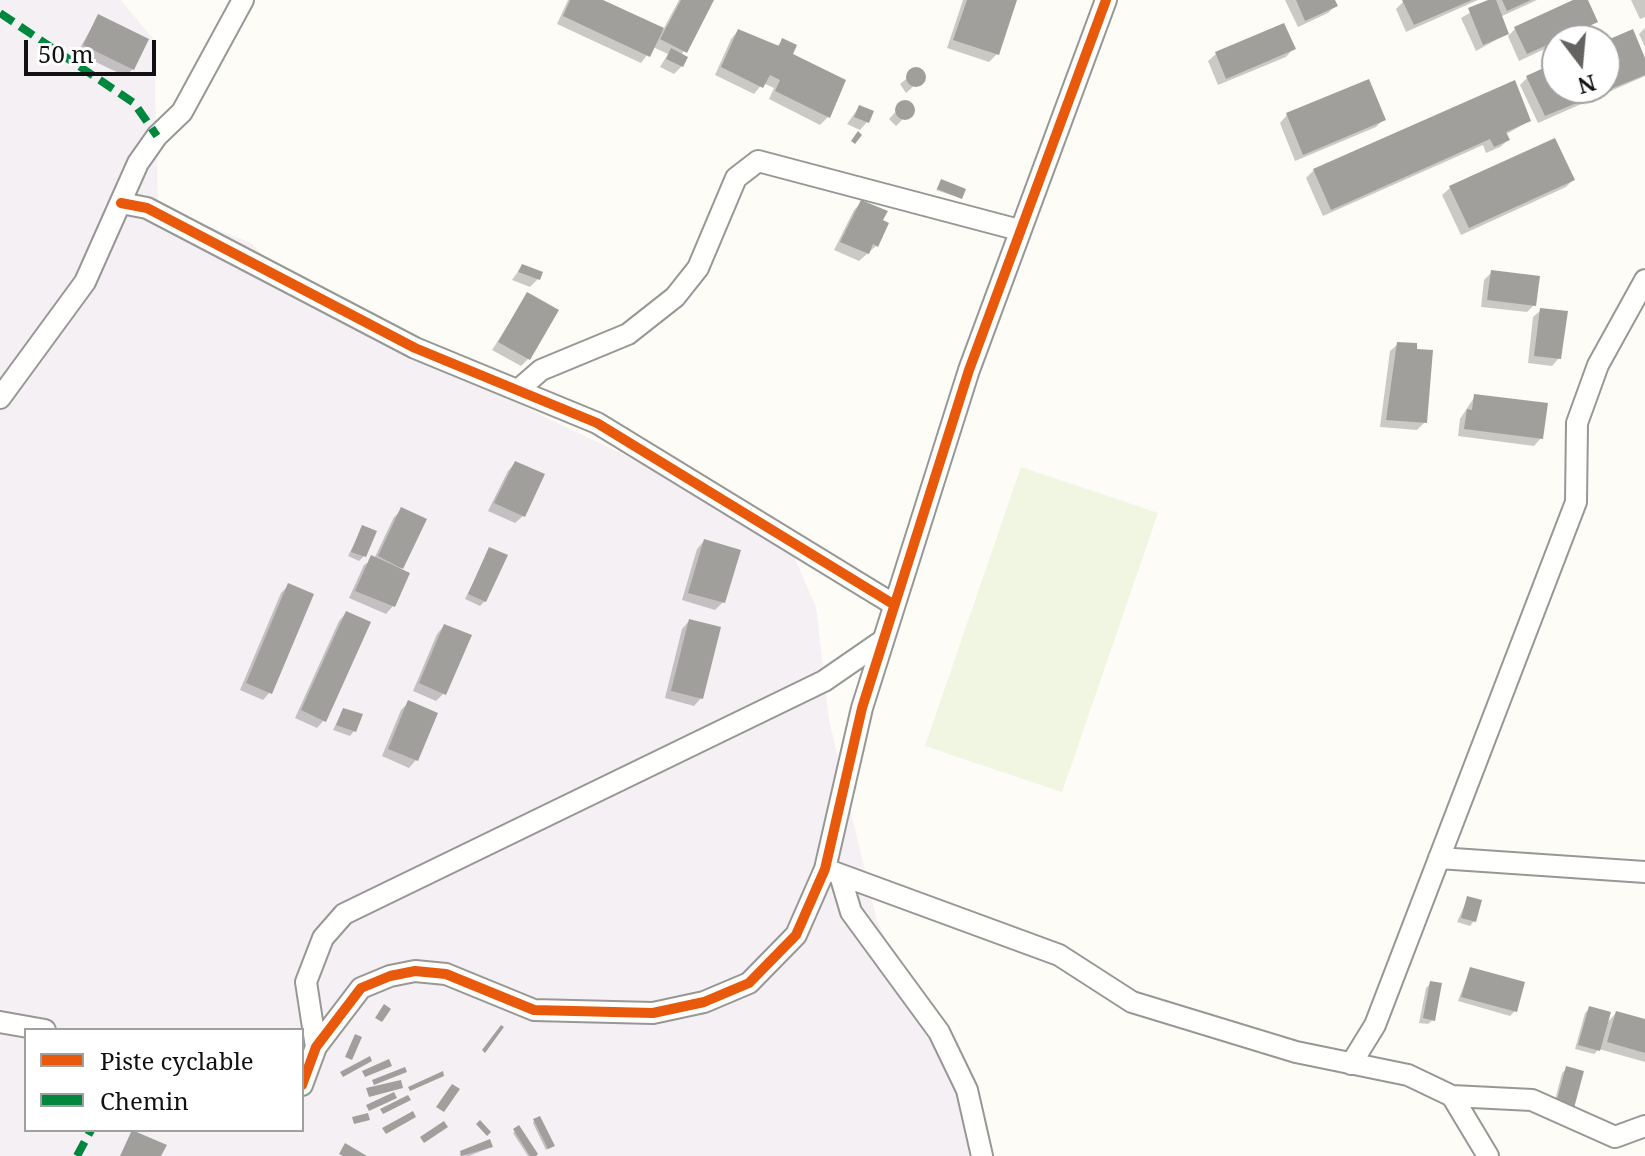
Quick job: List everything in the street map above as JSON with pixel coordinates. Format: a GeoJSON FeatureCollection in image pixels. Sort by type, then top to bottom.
{"type":"FeatureCollection","features":[{"type":"Feature","properties":{"kind":"street"},"geometry":{"type":"LineString","coordinates":[[0,398],[85,282],[138,163],[157,136],[182,112],[243,0]]}},
{"type":"Feature","properties":{"kind":"street"},"geometry":{"type":"LineString","coordinates":[[304,1080],[316,1047],[361,988],[415,971],[446,974],[534,1010],[653,1013],[704,1002],[749,983],[796,935],[833,872],[862,708],[893,604],[969,370],[1106,0]]}},
{"type":"Feature","properties":{"kind":"street"},"geometry":{"type":"LineString","coordinates":[[518,390],[541,370],[628,334],[675,297],[698,268],[736,178],[758,161],[1019,230]]}},
{"type":"Feature","properties":{"kind":"street"},"geometry":{"type":"LineString","coordinates":[[121,203],[147,208],[415,348],[597,423],[893,604]]}},
{"type":"Feature","properties":{"kind":"street"},"geometry":{"type":"LineString","coordinates":[[1351,1064],[1375,1025],[1576,502],[1577,423],[1598,365],[1645,280]]}},
{"type":"Feature","properties":{"kind":"street"},"geometry":{"type":"LineString","coordinates":[[316,1047],[306,982],[323,938],[344,914],[824,681],[882,641]]}},
{"type":"Feature","properties":{"kind":"street"},"geometry":{"type":"LineString","coordinates":[[1439,858],[1645,872]]}},
{"type":"Feature","properties":{"kind":"street"},"geometry":{"type":"LineString","coordinates":[[833,872],[1059,955],[1132,1002],[1296,1052],[1408,1075],[1452,1096],[1532,1100],[1615,1137],[1645,1126]]}},
{"type":"Feature","properties":{"kind":"street"},"geometry":{"type":"LineString","coordinates":[[833,872],[851,912],[939,1032],[967,1090],[982,1156]]}},
{"type":"Feature","properties":{"kind":"street"},"geometry":{"type":"LineString","coordinates":[[0,1022],[34,1028]]}},
{"type":"Feature","properties":{"kind":"street"},"geometry":{"type":"LineString","coordinates":[[1452,1096],[1488,1156]]}},
{"type":"Feature","properties":{"kind":"shaded area"},"geometry":{"type":"Polygon","coordinates":[[[0,0],[121,0],[154,40],[158,206],[251,243],[296,290],[541,415],[783,531],[816,607],[829,720],[877,921],[984,1135],[991,1156],[0,1156],[0,0]]]}},
{"type":"Feature","properties":{"kind":"green space"},"geometry":{"type":"Polygon","coordinates":[[[1021,467],[1158,513],[1062,792],[925,746],[1021,467]]]}},
{"type":"Feature","properties":{"kind":"building"},"geometry":{"type":"Polygon","coordinates":[[[570,0],[603,0],[664,28],[650,57],[563,16],[570,0]]]}},
{"type":"Feature","properties":{"kind":"building"},"geometry":{"type":"Polygon","coordinates":[[[681,0],[714,0],[687,53],[660,39],[681,0]]]}},
{"type":"Feature","properties":{"kind":"building"},"geometry":{"type":"Polygon","coordinates":[[[967,0],[1017,0],[999,55],[953,40],[967,0]]]}},
{"type":"Feature","properties":{"kind":"building"},"geometry":{"type":"Polygon","coordinates":[[[1296,0],[1335,0],[1338,6],[1305,21],[1296,0]]]}},
{"type":"Feature","properties":{"kind":"building"},"geometry":{"type":"Polygon","coordinates":[[[1402,0],[1472,0],[1414,25],[1402,0]]]}},
{"type":"Feature","properties":{"kind":"building"},"geometry":{"type":"Polygon","coordinates":[[[1496,0],[1509,34],[1483,45],[1468,8],[1496,0]]]}},
{"type":"Feature","properties":{"kind":"building"},"geometry":{"type":"Polygon","coordinates":[[[1502,0],[1531,0],[1507,11],[1502,0]]]}},
{"type":"Feature","properties":{"kind":"building"},"geometry":{"type":"Polygon","coordinates":[[[1573,0],[1588,0],[1598,22],[1541,24],[1541,48],[1527,54],[1514,27],[1573,0]]]}},
{"type":"Feature","properties":{"kind":"building"},"geometry":{"type":"Polygon","coordinates":[[[98,14],[149,39],[134,70],[83,45],[98,14]]]}},
{"type":"Feature","properties":{"kind":"building"},"geometry":{"type":"Polygon","coordinates":[[[1284,23],[1296,49],[1226,79],[1215,52],[1284,23]]]}},
{"type":"Feature","properties":{"kind":"building"},"geometry":{"type":"Polygon","coordinates":[[[738,29],[779,46],[782,38],[797,45],[793,54],[846,80],[830,118],[775,91],[780,80],[770,75],[763,88],[721,67],[738,29]]]}},
{"type":"Feature","properties":{"kind":"building"},"geometry":{"type":"Polygon","coordinates":[[[1633,29],[1645,58],[1645,75],[1621,85],[1621,34],[1633,29]]]}},
{"type":"Feature","properties":{"kind":"building"},"geometry":{"type":"Polygon","coordinates":[[[671,48],[688,57],[683,67],[666,59],[671,48]]]}},
{"type":"Feature","properties":{"kind":"building"},"geometry":{"type":"Polygon","coordinates":[[[916,67],[923,70],[926,77],[923,84],[916,87],[909,84],[906,77],[909,70],[916,67]]]}},
{"type":"Feature","properties":{"kind":"building"},"geometry":{"type":"Polygon","coordinates":[[[1541,69],[1541,104],[1574,104],[1545,116],[1526,76],[1541,69]]]}},
{"type":"Feature","properties":{"kind":"building"},"geometry":{"type":"Polygon","coordinates":[[[1369,79],[1386,120],[1303,155],[1286,113],[1369,79]]]}},
{"type":"Feature","properties":{"kind":"building"},"geometry":{"type":"Polygon","coordinates":[[[1515,80],[1531,121],[1506,132],[1510,140],[1494,147],[1490,139],[1331,210],[1313,169],[1515,80]]]}},
{"type":"Feature","properties":{"kind":"building"},"geometry":{"type":"Polygon","coordinates":[[[905,100],[912,103],[915,110],[912,117],[905,120],[898,117],[895,110],[898,103],[905,100]]]}},
{"type":"Feature","properties":{"kind":"building"},"geometry":{"type":"Polygon","coordinates":[[[859,105],[874,111],[869,123],[854,117],[859,105]]]}},
{"type":"Feature","properties":{"kind":"building"},"geometry":{"type":"Polygon","coordinates":[[[858,131],[862,135],[855,144],[851,141],[858,131]]]}},
{"type":"Feature","properties":{"kind":"building"},"geometry":{"type":"Polygon","coordinates":[[[1555,138],[1575,180],[1469,228],[1449,186],[1555,138]]]}},
{"type":"Feature","properties":{"kind":"building"},"geometry":{"type":"Polygon","coordinates":[[[941,179],[966,189],[962,199],[937,189],[941,179]]]}},
{"type":"Feature","properties":{"kind":"building"},"geometry":{"type":"Polygon","coordinates":[[[861,200],[888,211],[883,220],[889,223],[878,247],[873,244],[869,254],[840,242],[861,200]]]}},
{"type":"Feature","properties":{"kind":"building"},"geometry":{"type":"Polygon","coordinates":[[[522,264],[543,272],[540,280],[518,272],[522,264]]]}},
{"type":"Feature","properties":{"kind":"building"},"geometry":{"type":"Polygon","coordinates":[[[1491,270],[1540,276],[1536,306],[1487,300],[1491,270]]]}},
{"type":"Feature","properties":{"kind":"building"},"geometry":{"type":"Polygon","coordinates":[[[527,292],[559,310],[530,360],[498,342],[527,292]]]}},
{"type":"Feature","properties":{"kind":"building"},"geometry":{"type":"Polygon","coordinates":[[[1540,308],[1568,311],[1561,359],[1534,356],[1540,308]]]}},
{"type":"Feature","properties":{"kind":"building"},"geometry":{"type":"Polygon","coordinates":[[[1397,342],[1417,343],[1417,349],[1433,350],[1427,423],[1386,420],[1397,342]]]}},
{"type":"Feature","properties":{"kind":"building"},"geometry":{"type":"Polygon","coordinates":[[[1474,394],[1548,403],[1543,439],[1464,429],[1467,409],[1472,410],[1474,394]]]}},
{"type":"Feature","properties":{"kind":"building"},"geometry":{"type":"Polygon","coordinates":[[[515,461],[545,474],[525,517],[494,503],[515,461]]]}},
{"type":"Feature","properties":{"kind":"building"},"geometry":{"type":"Polygon","coordinates":[[[401,507],[427,519],[403,569],[378,556],[401,507]]]}},
{"type":"Feature","properties":{"kind":"building"},"geometry":{"type":"Polygon","coordinates":[[[362,525],[377,531],[366,557],[351,552],[362,525]]]}},
{"type":"Feature","properties":{"kind":"building"},"geometry":{"type":"Polygon","coordinates":[[[704,539],[741,550],[725,603],[688,593],[704,539]]]}},
{"type":"Feature","properties":{"kind":"building"},"geometry":{"type":"Polygon","coordinates":[[[489,547],[508,555],[486,602],[468,594],[489,547]]]}},
{"type":"Feature","properties":{"kind":"building"},"geometry":{"type":"Polygon","coordinates":[[[371,555],[410,573],[395,607],[355,591],[371,555]]]}},
{"type":"Feature","properties":{"kind":"building"},"geometry":{"type":"Polygon","coordinates":[[[288,583],[314,594],[272,694],[246,683],[288,583]]]}},
{"type":"Feature","properties":{"kind":"building"},"geometry":{"type":"Polygon","coordinates":[[[346,611],[371,622],[326,722],[301,710],[346,611]]]}},
{"type":"Feature","properties":{"kind":"building"},"geometry":{"type":"Polygon","coordinates":[[[689,619],[721,627],[703,699],[671,691],[689,619]]]}},
{"type":"Feature","properties":{"kind":"building"},"geometry":{"type":"Polygon","coordinates":[[[444,624],[472,635],[446,695],[419,683],[444,624]]]}},
{"type":"Feature","properties":{"kind":"building"},"geometry":{"type":"Polygon","coordinates":[[[408,700],[438,713],[418,761],[388,749],[408,700]]]}},
{"type":"Feature","properties":{"kind":"building"},"geometry":{"type":"Polygon","coordinates":[[[343,708],[363,714],[356,732],[336,725],[343,708]]]}},
{"type":"Feature","properties":{"kind":"building"},"geometry":{"type":"Polygon","coordinates":[[[1467,896],[1482,900],[1476,922],[1461,918],[1467,896]]]}},
{"type":"Feature","properties":{"kind":"building"},"geometry":{"type":"Polygon","coordinates":[[[1470,967],[1525,982],[1517,1012],[1461,997],[1470,967]]]}},
{"type":"Feature","properties":{"kind":"building"},"geometry":{"type":"Polygon","coordinates":[[[1430,981],[1442,983],[1435,1021],[1423,1018],[1430,981]]]}},
{"type":"Feature","properties":{"kind":"building"},"geometry":{"type":"Polygon","coordinates":[[[384,1004],[391,1009],[382,1022],[375,1018],[384,1004]]]}},
{"type":"Feature","properties":{"kind":"building"},"geometry":{"type":"Polygon","coordinates":[[[1589,1006],[1611,1012],[1600,1051],[1578,1045],[1589,1006]]]}},
{"type":"Feature","properties":{"kind":"building"},"geometry":{"type":"Polygon","coordinates":[[[1616,1011],[1645,1019],[1645,1053],[1607,1042],[1616,1011]]]}},
{"type":"Feature","properties":{"kind":"building"},"geometry":{"type":"Polygon","coordinates":[[[501,1025],[504,1027],[485,1053],[482,1050],[501,1025]]]}},
{"type":"Feature","properties":{"kind":"building"},"geometry":{"type":"Polygon","coordinates":[[[355,1034],[362,1037],[352,1060],[345,1057],[355,1034]]]}},
{"type":"Feature","properties":{"kind":"building"},"geometry":{"type":"Polygon","coordinates":[[[370,1056],[372,1061],[343,1077],[340,1072],[370,1056]]]}},
{"type":"Feature","properties":{"kind":"building"},"geometry":{"type":"Polygon","coordinates":[[[389,1059],[392,1066],[365,1077],[362,1071],[389,1059]]]}},
{"type":"Feature","properties":{"kind":"building"},"geometry":{"type":"Polygon","coordinates":[[[1566,1066],[1584,1071],[1574,1108],[1556,1103],[1566,1066]]]}},
{"type":"Feature","properties":{"kind":"building"},"geometry":{"type":"Polygon","coordinates":[[[405,1067],[407,1072],[374,1085],[372,1080],[405,1067]]]}},
{"type":"Feature","properties":{"kind":"building"},"geometry":{"type":"Polygon","coordinates":[[[443,1071],[444,1076],[410,1091],[408,1087],[443,1071]]]}},
{"type":"Feature","properties":{"kind":"building"},"geometry":{"type":"Polygon","coordinates":[[[401,1080],[403,1088],[369,1097],[366,1088],[401,1080]]]}},
{"type":"Feature","properties":{"kind":"building"},"geometry":{"type":"Polygon","coordinates":[[[452,1084],[460,1089],[444,1112],[436,1107],[452,1084]]]}},
{"type":"Feature","properties":{"kind":"building"},"geometry":{"type":"Polygon","coordinates":[[[394,1092],[397,1098],[369,1111],[366,1105],[394,1092]]]}},
{"type":"Feature","properties":{"kind":"building"},"geometry":{"type":"Polygon","coordinates":[[[408,1095],[411,1100],[383,1114],[380,1109],[408,1095]]]}},
{"type":"Feature","properties":{"kind":"building"},"geometry":{"type":"Polygon","coordinates":[[[413,1111],[416,1117],[386,1134],[382,1128],[413,1111]]]}},
{"type":"Feature","properties":{"kind":"building"},"geometry":{"type":"Polygon","coordinates":[[[368,1113],[370,1120],[354,1124],[352,1117],[368,1113]]]}},
{"type":"Feature","properties":{"kind":"building"},"geometry":{"type":"Polygon","coordinates":[[[540,1116],[555,1146],[548,1149],[533,1119],[540,1116]]]}},
{"type":"Feature","properties":{"kind":"building"},"geometry":{"type":"Polygon","coordinates":[[[480,1120],[491,1132],[487,1136],[476,1124],[480,1120]]]}},
{"type":"Feature","properties":{"kind":"building"},"geometry":{"type":"Polygon","coordinates":[[[444,1121],[448,1127],[424,1143],[420,1137],[444,1121]]]}},
{"type":"Feature","properties":{"kind":"building"},"geometry":{"type":"Polygon","coordinates":[[[519,1125],[538,1154],[536,1156],[530,1156],[513,1129],[519,1125]]]}},
{"type":"Feature","properties":{"kind":"building"},"geometry":{"type":"Polygon","coordinates":[[[131,1132],[167,1145],[161,1156],[120,1156],[131,1132]]]}},
{"type":"Feature","properties":{"kind":"building"},"geometry":{"type":"Polygon","coordinates":[[[490,1139],[493,1147],[461,1156],[460,1151],[490,1139]]]}},
{"type":"Feature","properties":{"kind":"building"},"geometry":{"type":"Polygon","coordinates":[[[345,1143],[367,1156],[339,1154],[345,1143]]]}},
{"type":"Feature","properties":{"kind":"marked path"},"geometry":{"type":"LineString","coordinates":[[0,13],[134,103],[157,136]]}},
{"type":"Feature","properties":{"kind":"marked path"},"geometry":{"type":"LineString","coordinates":[[77,1156],[90,1132]]}},
{"type":"Feature","properties":{"kind":"cycle path"},"geometry":{"type":"LineString","coordinates":[[304,1080],[316,1047],[361,988],[390,976],[415,971],[446,974],[534,1010],[653,1013],[704,1002],[749,983],[796,935],[825,869],[862,708],[969,370],[1106,0]]}},
{"type":"Feature","properties":{"kind":"cycle path"},"geometry":{"type":"LineString","coordinates":[[121,203],[147,208],[415,348],[597,423],[893,604]]}}]}
